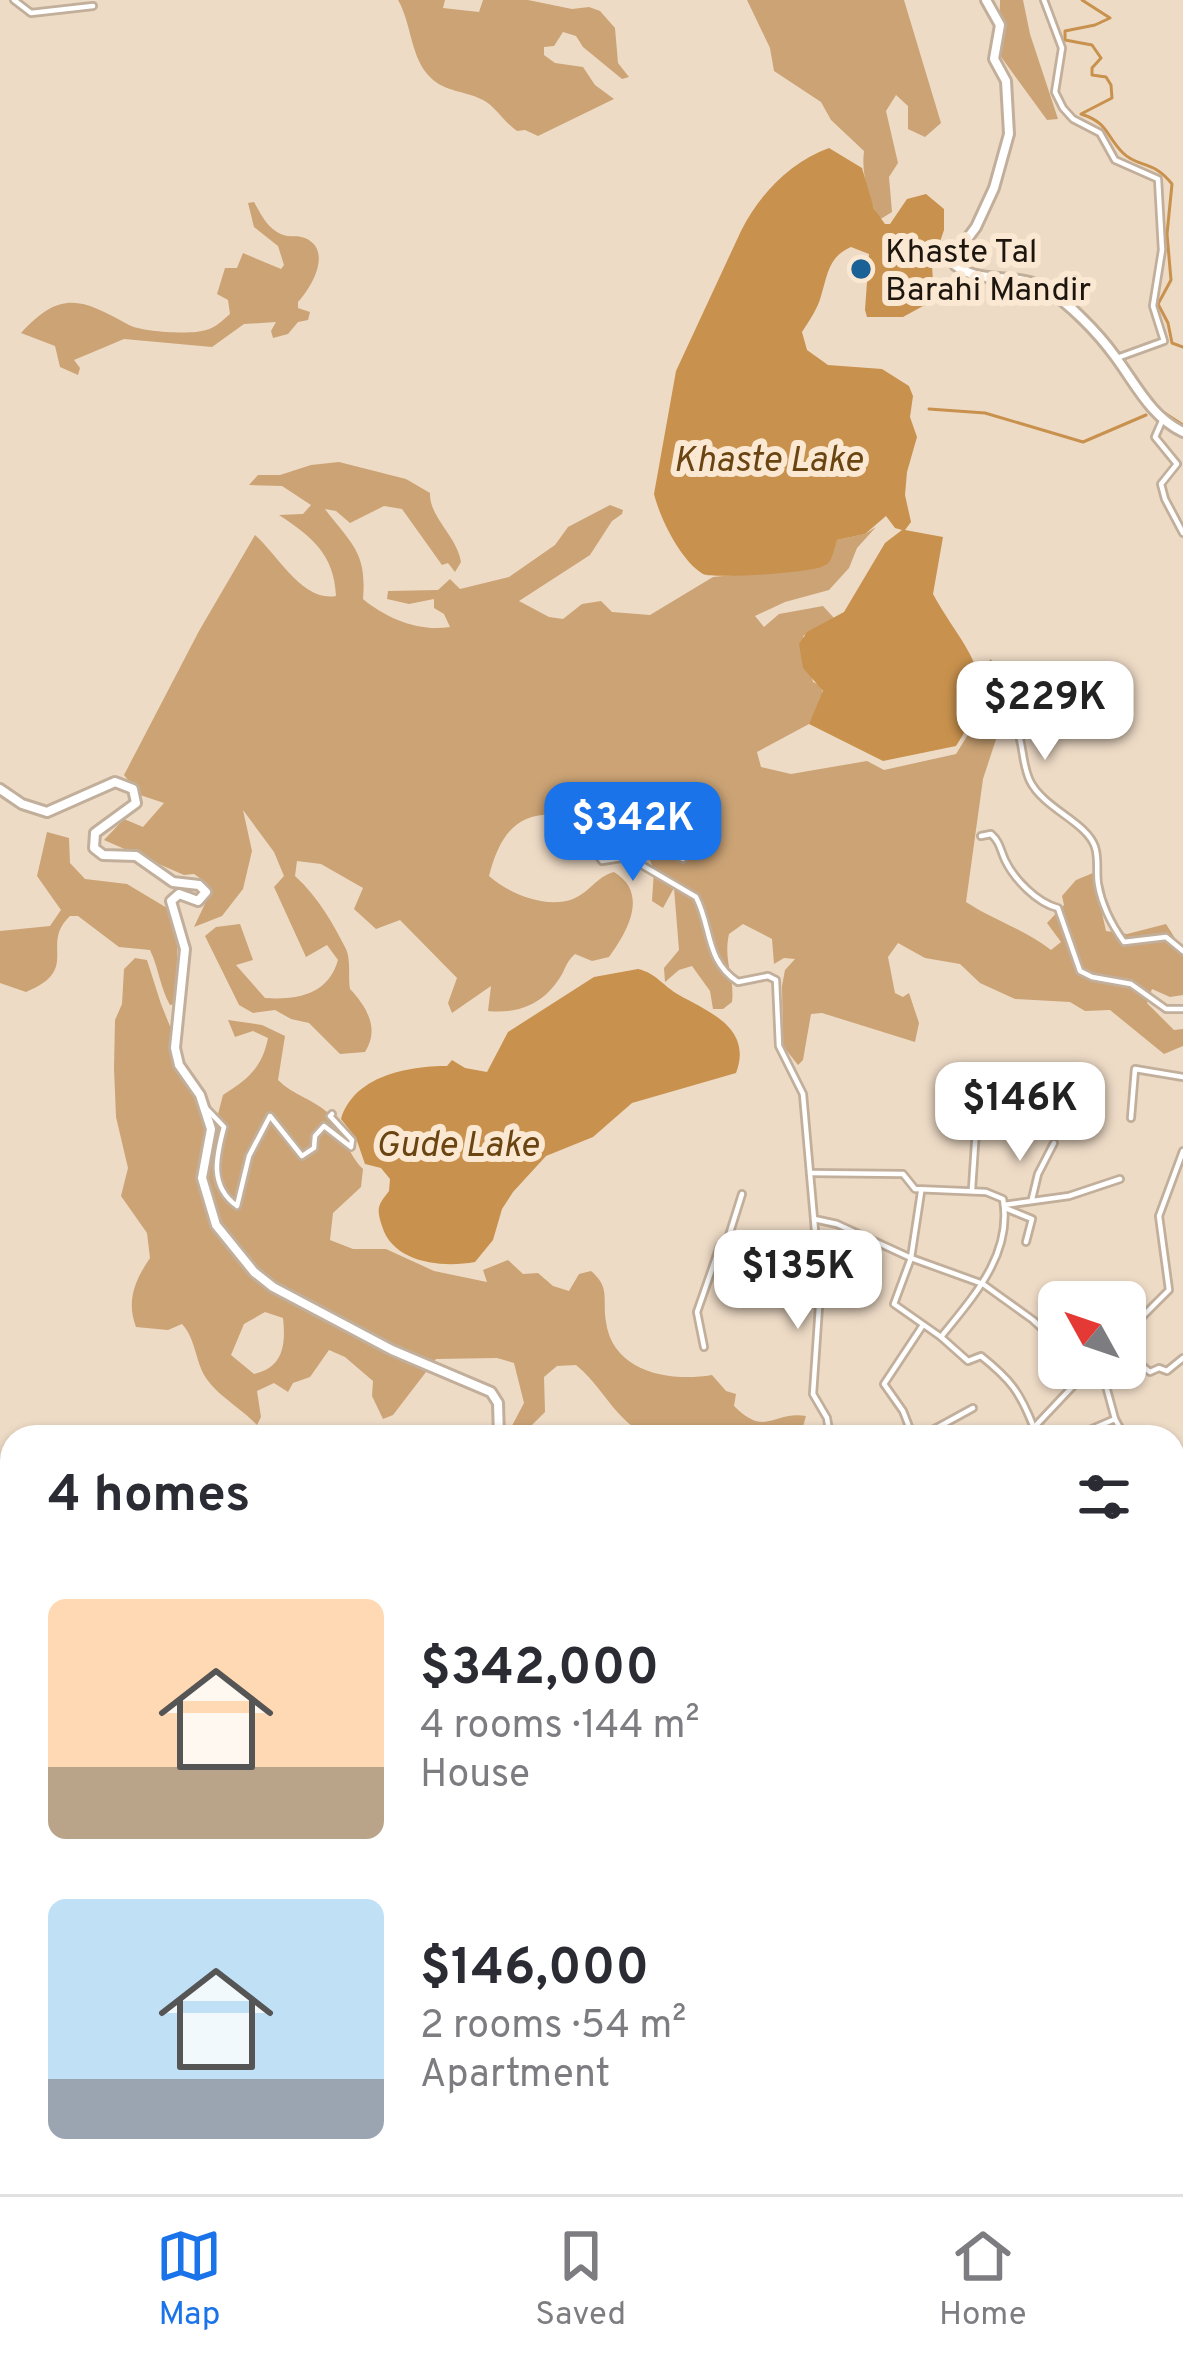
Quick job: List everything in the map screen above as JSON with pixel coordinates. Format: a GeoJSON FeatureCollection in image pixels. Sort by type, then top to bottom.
{"type":"FeatureCollection","features":[{"type":"Feature","properties":{"kind":"main road"},"geometry":{"type":"LineString","coordinates":[[986,0],[1000,25],[994,59],[1005,76],[1010,134],[994,188],[956,254],[955,265],[978,277],[1043,287],[1103,341],[1162,421],[1183,432]]}},
{"type":"Feature","properties":{"kind":"main road"},"geometry":{"type":"LineString","coordinates":[[0,789],[22,804],[47,812],[106,784],[129,784],[137,795],[136,803],[95,833],[94,848],[103,855],[136,856],[173,882],[206,890],[202,899],[194,901],[179,894],[171,901],[185,950],[175,1048],[179,1065],[204,1106],[212,1137],[202,1178],[209,1211],[254,1272],[273,1287],[392,1350],[491,1391],[498,1403],[499,1425]]}},
{"type":"Feature","properties":{"kind":"street"},"geometry":{"type":"LineString","coordinates":[[14,0],[31,13],[93,6]]}},
{"type":"Feature","properties":{"kind":"street"},"geometry":{"type":"LineString","coordinates":[[1044,0],[1062,48],[1055,92],[1063,108],[1100,133],[1115,160],[1158,178],[1162,250],[1153,306],[1164,341],[1117,358]]}},
{"type":"Feature","properties":{"kind":"street"},"geometry":{"type":"LineString","coordinates":[[1162,421],[1155,437],[1177,464],[1161,484],[1183,532]]}},
{"type":"Feature","properties":{"kind":"street"},"geometry":{"type":"LineString","coordinates":[[978,715],[995,710],[1011,719],[1023,742],[1031,783],[1091,839],[1099,864],[1102,903],[1110,925],[1124,942],[1166,937],[1183,950]]}},
{"type":"Feature","properties":{"kind":"street"},"geometry":{"type":"LineString","coordinates":[[981,836],[991,834],[998,839],[1012,872],[1038,900],[1058,908],[1080,970],[1131,984],[1166,1010],[1183,1009]]}},
{"type":"Feature","properties":{"kind":"street"},"geometry":{"type":"LineString","coordinates":[[689,852],[683,860],[646,842],[606,842],[596,852],[602,861],[628,857],[696,897],[708,946],[729,977],[737,982],[768,976],[776,980],[779,1046],[803,1094],[820,1292],[813,1394],[827,1425]]}},
{"type":"Feature","properties":{"kind":"street"},"geometry":{"type":"LineString","coordinates":[[971,1191],[980,1069]]}},
{"type":"Feature","properties":{"kind":"street"},"geometry":{"type":"LineString","coordinates":[[1131,1118],[1135,1069],[1183,1077]]}},
{"type":"Feature","properties":{"kind":"street"},"geometry":{"type":"LineString","coordinates":[[204,1106],[224,1127],[215,1168],[217,1183],[238,1206],[249,1156],[270,1116],[302,1156],[314,1148],[315,1136],[324,1126],[351,1147],[352,1140],[332,1114]]}},
{"type":"Feature","properties":{"kind":"street"},"geometry":{"type":"LineString","coordinates":[[1032,1202],[1038,1174],[1054,1143]]}},
{"type":"Feature","properties":{"kind":"street"},"geometry":{"type":"LineString","coordinates":[[1169,1290],[1159,1216],[1183,1151]]}},
{"type":"Feature","properties":{"kind":"street"},"geometry":{"type":"LineString","coordinates":[[810,1173],[902,1174],[921,1190],[1000,1196],[1005,1225],[995,1261],[941,1337]]}},
{"type":"Feature","properties":{"kind":"street"},"geometry":{"type":"LineString","coordinates":[[1004,1207],[1088,1191],[1120,1178]]}},
{"type":"Feature","properties":{"kind":"street"},"geometry":{"type":"LineString","coordinates":[[921,1190],[911,1258],[894,1304],[968,1361],[981,1356],[1002,1373],[1021,1393],[1033,1425]]}},
{"type":"Feature","properties":{"kind":"street"},"geometry":{"type":"LineString","coordinates":[[726,1246],[742,1194]]}},
{"type":"Feature","properties":{"kind":"street"},"geometry":{"type":"LineString","coordinates":[[1004,1207],[1032,1219],[1026,1242]]}},
{"type":"Feature","properties":{"kind":"street"},"geometry":{"type":"LineString","coordinates":[[814,1219],[983,1284],[1038,1324]]}},
{"type":"Feature","properties":{"kind":"street"},"geometry":{"type":"LineString","coordinates":[[704,1347],[697,1312],[720,1246],[770,1282],[814,1238]]}},
{"type":"Feature","properties":{"kind":"street"},"geometry":{"type":"LineString","coordinates":[[1169,1290],[1183,1293]]}},
{"type":"Feature","properties":{"kind":"street"},"geometry":{"type":"LineString","coordinates":[[1146,1313],[1169,1290]]}},
{"type":"Feature","properties":{"kind":"street"},"geometry":{"type":"LineString","coordinates":[[910,1425],[884,1384],[923,1324]]}},
{"type":"Feature","properties":{"kind":"street"},"geometry":{"type":"LineString","coordinates":[[1146,1369],[1167,1371],[1183,1358]]}},
{"type":"Feature","properties":{"kind":"street"},"geometry":{"type":"LineString","coordinates":[[1037,1425],[1070,1389]]}},
{"type":"Feature","properties":{"kind":"street"},"geometry":{"type":"LineString","coordinates":[[1107,1389],[1118,1425]]}},
{"type":"Feature","properties":{"kind":"street"},"geometry":{"type":"LineString","coordinates":[[940,1425],[974,1408]]}},
{"type":"Feature","properties":{"kind":"street"},"geometry":{"type":"LineString","coordinates":[[1102,1425],[1115,1419]]}},
{"type":"Feature","properties":{"kind":"shaded area"},"geometry":{"type":"Polygon","coordinates":[[[398,0],[445,0],[443,8],[479,12],[483,0],[589,7],[600,11],[615,28],[618,63],[629,77],[622,79],[576,36],[563,32],[554,46],[544,47],[544,55],[555,63],[583,67],[595,85],[614,99],[538,136],[517,131],[483,100],[431,78],[419,61],[398,0]]]}},
{"type":"Feature","properties":{"kind":"shaded area"},"geometry":{"type":"Polygon","coordinates":[[[747,0],[904,0],[941,123],[925,137],[908,129],[908,106],[896,95],[886,111],[898,163],[889,177],[892,212],[879,220],[867,186],[864,151],[831,120],[821,102],[774,71],[770,48],[747,0]]]}},
{"type":"Feature","properties":{"kind":"shaded area"},"geometry":{"type":"Polygon","coordinates":[[[1000,0],[1023,0],[1058,119],[1047,120],[999,54],[1000,0]]]}},
{"type":"Feature","properties":{"kind":"shaded area"},"geometry":{"type":"Polygon","coordinates":[[[254,202],[273,229],[305,238],[318,251],[314,278],[298,302],[298,308],[310,312],[308,320],[298,322],[288,334],[273,338],[276,322],[244,324],[212,347],[124,339],[74,360],[80,368],[78,375],[60,367],[55,346],[21,333],[48,310],[72,303],[145,329],[199,332],[213,328],[230,314],[228,300],[217,294],[225,268],[237,268],[243,253],[281,269],[284,265],[278,246],[254,227],[248,203],[254,202]]]}},
{"type":"Feature","properties":{"kind":"shaded area"},"geometry":{"type":"Polygon","coordinates":[[[339,462],[406,479],[430,493],[461,562],[455,572],[448,563],[442,565],[402,509],[384,506],[350,523],[336,511],[325,509],[360,559],[363,599],[393,618],[427,628],[450,627],[444,614],[434,608],[434,599],[409,604],[387,599],[388,591],[438,590],[450,579],[460,589],[509,577],[555,545],[568,527],[610,505],[623,510],[622,514],[590,555],[519,601],[563,619],[582,604],[601,601],[612,612],[650,615],[713,577],[825,566],[837,540],[876,527],[829,590],[755,616],[764,627],[779,614],[823,606],[834,618],[803,636],[813,682],[820,685],[824,696],[809,724],[757,752],[761,767],[791,774],[867,761],[884,770],[956,754],[972,728],[990,659],[998,665],[1002,721],[983,779],[966,902],[1051,950],[1061,942],[1047,923],[1064,905],[1062,896],[1076,880],[1093,873],[1106,931],[1127,934],[1166,924],[1183,951],[1183,995],[1170,997],[1152,989],[1147,1003],[1174,1030],[1183,1029],[1183,1046],[1164,1054],[1110,1010],[1085,1011],[1070,1002],[1015,999],[980,983],[960,964],[925,958],[898,943],[888,957],[895,993],[903,997],[909,993],[919,1023],[915,1042],[822,1013],[811,1014],[803,1060],[798,1065],[783,1046],[782,986],[785,970],[795,959],[774,964],[772,939],[743,924],[729,934],[732,1002],[723,1009],[713,1009],[710,991],[692,966],[665,982],[664,968],[679,950],[674,888],[663,908],[652,901],[654,870],[642,840],[621,841],[605,836],[600,822],[559,815],[528,818],[516,826],[505,837],[489,876],[517,894],[562,902],[614,872],[631,890],[632,913],[609,957],[592,961],[575,954],[537,1001],[519,1009],[488,1011],[491,986],[452,1013],[448,1003],[457,978],[400,920],[376,929],[354,909],[363,888],[321,864],[297,861],[295,876],[318,902],[346,949],[350,989],[370,1019],[369,1043],[365,1052],[340,1054],[309,1023],[275,1010],[253,1013],[239,1005],[205,936],[216,927],[240,924],[253,960],[236,965],[265,998],[310,993],[327,981],[338,960],[327,945],[306,957],[274,887],[284,876],[274,852],[243,810],[252,851],[243,889],[222,916],[194,927],[210,893],[207,883],[104,840],[124,819],[143,827],[164,803],[140,795],[124,775],[255,535],[301,585],[336,596],[331,569],[319,548],[279,515],[303,514],[311,505],[282,486],[249,485],[258,475],[339,462]]]}},
{"type":"Feature","properties":{"kind":"shaded area"},"geometry":{"type":"Polygon","coordinates":[[[47,832],[69,838],[70,863],[85,879],[127,884],[167,908],[178,939],[175,1004],[170,1005],[150,950],[119,947],[78,916],[70,916],[62,927],[56,965],[43,983],[26,992],[0,983],[0,931],[50,926],[61,910],[37,876],[47,832]]]}},
{"type":"Feature","properties":{"kind":"shaded area"},"geometry":{"type":"Polygon","coordinates":[[[135,958],[147,960],[213,1133],[223,1095],[253,1072],[268,1038],[253,1031],[235,1037],[228,1020],[262,1025],[285,1036],[278,1080],[333,1118],[363,1169],[361,1187],[333,1213],[330,1240],[353,1249],[386,1249],[434,1271],[487,1282],[483,1270],[508,1260],[523,1274],[538,1273],[553,1286],[569,1291],[579,1274],[591,1271],[603,1289],[611,1339],[632,1363],[662,1375],[712,1375],[726,1391],[736,1394],[734,1406],[754,1420],[806,1416],[803,1425],[632,1425],[576,1365],[557,1366],[544,1377],[545,1412],[532,1425],[512,1425],[524,1403],[514,1363],[497,1358],[436,1359],[393,1415],[383,1419],[372,1396],[373,1381],[329,1350],[310,1377],[293,1383],[288,1392],[274,1383],[257,1391],[261,1417],[257,1425],[206,1378],[182,1324],[168,1330],[136,1327],[134,1291],[150,1258],[147,1233],[121,1196],[128,1168],[116,1117],[114,1068],[115,1020],[122,1004],[124,969],[135,958]],[[265,1312],[244,1324],[231,1355],[254,1374],[264,1371],[277,1361],[284,1337],[283,1318],[265,1312]]]}},
{"type":"Feature","properties":{"kind":"water","name":"Khaste Lake"},"geometry":{"type":"Polygon","coordinates":[[[829,148],[862,168],[874,209],[885,224],[890,224],[907,199],[926,194],[944,209],[944,230],[932,265],[934,300],[903,317],[867,317],[869,254],[851,247],[833,261],[818,305],[802,332],[807,350],[828,365],[882,369],[909,386],[913,396],[910,417],[917,437],[907,472],[905,495],[911,522],[905,530],[943,537],[933,594],[968,650],[979,683],[970,721],[956,746],[883,761],[809,724],[823,691],[803,668],[799,644],[807,632],[844,612],[885,543],[902,530],[886,516],[865,534],[837,540],[830,560],[818,568],[703,574],[679,549],[654,494],[676,371],[741,231],[777,181],[829,148]]]}},
{"type":"Feature","properties":{"kind":"water","name":"Gude Lake"},"geometry":{"type":"Polygon","coordinates":[[[638,969],[725,1024],[738,1044],[736,1073],[632,1103],[593,1137],[546,1156],[513,1192],[502,1209],[493,1240],[475,1262],[434,1263],[397,1248],[379,1215],[390,1179],[381,1168],[365,1164],[356,1138],[341,1119],[357,1093],[384,1076],[447,1066],[452,1060],[487,1072],[508,1032],[594,977],[638,969]]]}},
{"type":"Feature","properties":{"kind":"waterway"},"geometry":{"type":"LineString","coordinates":[[1082,0],[1110,18],[1065,31],[1065,40],[1092,45],[1101,58],[1092,75],[1106,77],[1112,98],[1081,114],[1102,126],[1129,158],[1158,171],[1172,184],[1167,234],[1171,280],[1158,304],[1172,343],[1183,347]]}},
{"type":"Feature","properties":{"kind":"waterway"},"geometry":{"type":"LineString","coordinates":[[929,409],[985,413],[1083,442],[1146,415]]}},
{"type":"Feature","properties":{"kind":"waterway"},"geometry":{"type":"LineString","coordinates":[[1163,412],[1183,425]]}},
{"type":"Feature","properties":{"kind":"place","name":"Khaste Tal Barahi Mandir"},"geometry":{"type":"Point","coordinates":[861,269]}}]}
